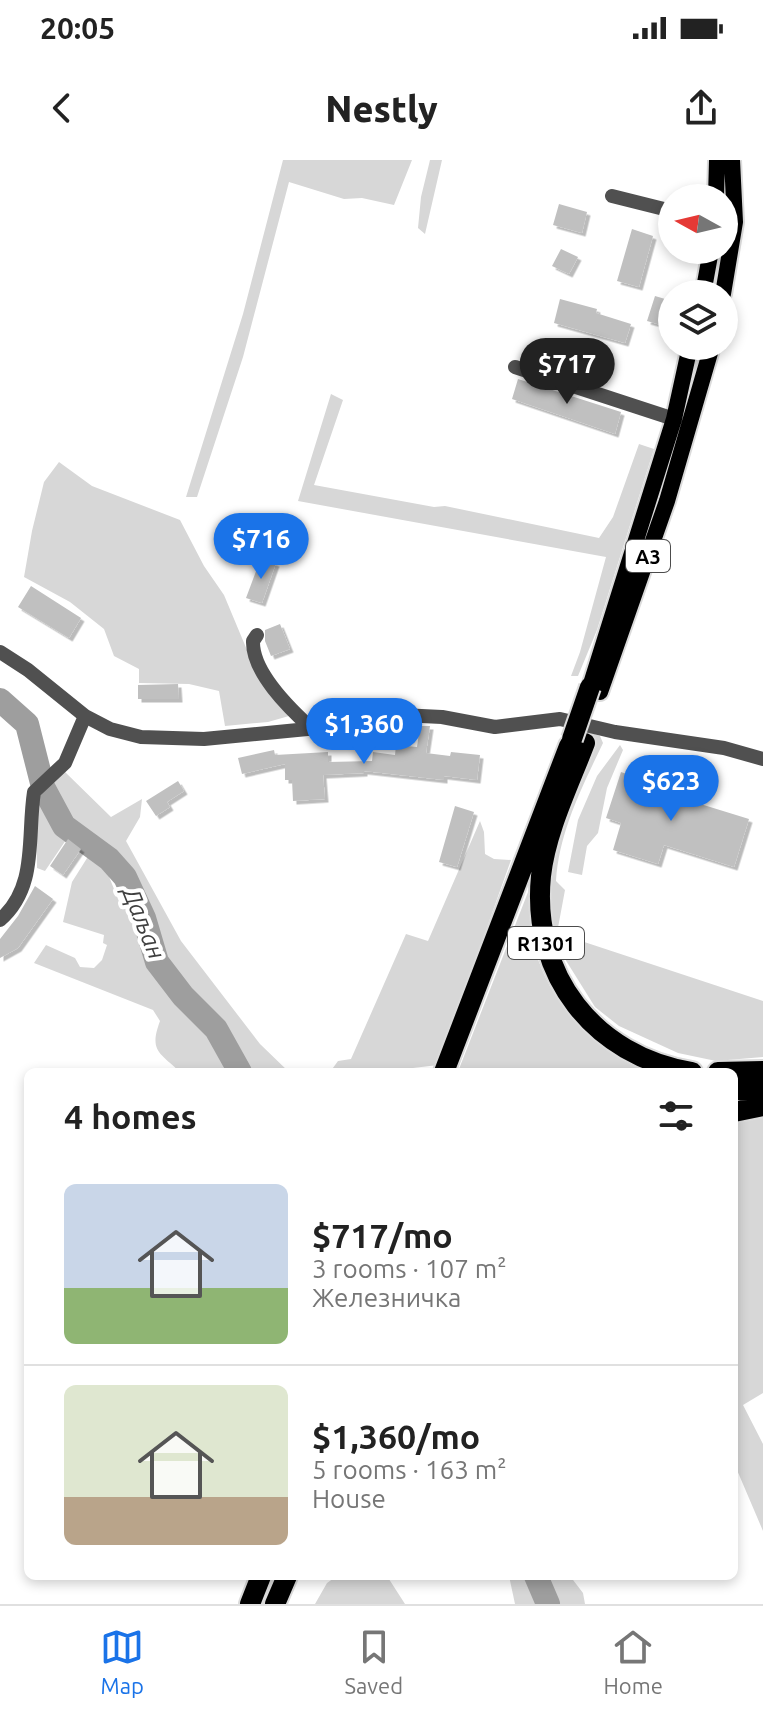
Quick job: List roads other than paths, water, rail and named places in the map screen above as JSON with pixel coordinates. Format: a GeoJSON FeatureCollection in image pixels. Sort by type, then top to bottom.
{"type":"FeatureCollection","features":[{"type":"Feature","properties":{"kind":"highway","name":"A3"},"geometry":{"type":"LineString","coordinates":[[456,1068],[579,741],[595,690]]}},
{"type":"Feature","properties":{"kind":"highway","name":"A3"},"geometry":{"type":"LineString","coordinates":[[446,1068],[579,741]]}},
{"type":"Feature","properties":{"kind":"highway","name":"R1301"},"geometry":{"type":"LineString","coordinates":[[579,741],[541,874],[539,911],[549,959],[566,993],[589,1021],[625,1051],[670,1068]]}},
{"type":"Feature","properties":{"kind":"highway"},"geometry":{"type":"LineString","coordinates":[[738,1072],[763,1071]]}},
{"type":"Feature","properties":{"kind":"highway"},"geometry":{"type":"LineString","coordinates":[[738,1079],[763,1079]]}},
{"type":"Feature","properties":{"kind":"highway"},"geometry":{"type":"LineString","coordinates":[[738,1090],[763,1091]]}},
{"type":"Feature","properties":{"kind":"highway"},"geometry":{"type":"LineString","coordinates":[[738,1111],[763,1106]]}},
{"type":"Feature","properties":{"kind":"highway"},"geometry":{"type":"LineString","coordinates":[[240,1604],[249,1580]]}},
{"type":"Feature","properties":{"kind":"highway"},"geometry":{"type":"LineString","coordinates":[[250,1604],[259,1580]]}},
{"type":"Feature","properties":{"kind":"highway"},"geometry":{"type":"LineString","coordinates":[[265,1604],[274,1580]]}},
{"type":"Feature","properties":{"kind":"highway"},"geometry":{"type":"LineString","coordinates":[[275,1604],[285,1580]]}},
{"type":"Feature","properties":{"kind":"main road"},"geometry":{"type":"LineString","coordinates":[[716,184],[717,160]]}},
{"type":"Feature","properties":{"kind":"main road"},"geometry":{"type":"LineString","coordinates":[[725,280],[735,222],[732,160]]}},
{"type":"Feature","properties":{"kind":"main road","name":"A3"},"geometry":{"type":"LineString","coordinates":[[682,419],[688,360]]}},
{"type":"Feature","properties":{"kind":"main road","name":"A3"},"geometry":{"type":"LineString","coordinates":[[595,690],[682,419],[706,360]]}},
{"type":"Feature","properties":{"kind":"street"},"geometry":{"type":"LineString","coordinates":[[612,196],[658,208]]}},
{"type":"Feature","properties":{"kind":"street"},"geometry":{"type":"LineString","coordinates":[[515,367],[682,419]]}},
{"type":"Feature","properties":{"kind":"street"},"geometry":{"type":"LineString","coordinates":[[257,635],[253,641],[256,659],[275,692],[311,728]]}},
{"type":"Feature","properties":{"kind":"street"},"geometry":{"type":"LineString","coordinates":[[0,652],[28,670],[85,716],[110,729],[141,737],[204,739],[359,724],[401,715],[442,717],[495,727],[560,719],[615,732],[724,748],[763,759]]}},
{"type":"Feature","properties":{"kind":"street"},"geometry":{"type":"LineString","coordinates":[[0,920],[20,895],[28,877],[34,792],[40,783],[57,771],[71,751],[85,716]]}},
{"type":"Feature","properties":{"kind":"waterway","name":"Даљан"},"geometry":{"type":"LineString","coordinates":[[0,700],[27,724],[43,787],[64,826],[109,859],[125,877],[144,918],[157,962],[183,996],[216,1029],[238,1068]]}},
{"type":"Feature","properties":{"kind":"waterway","name":"Даљан"},"geometry":{"type":"LineString","coordinates":[[538,1580],[548,1604]]}}]}
